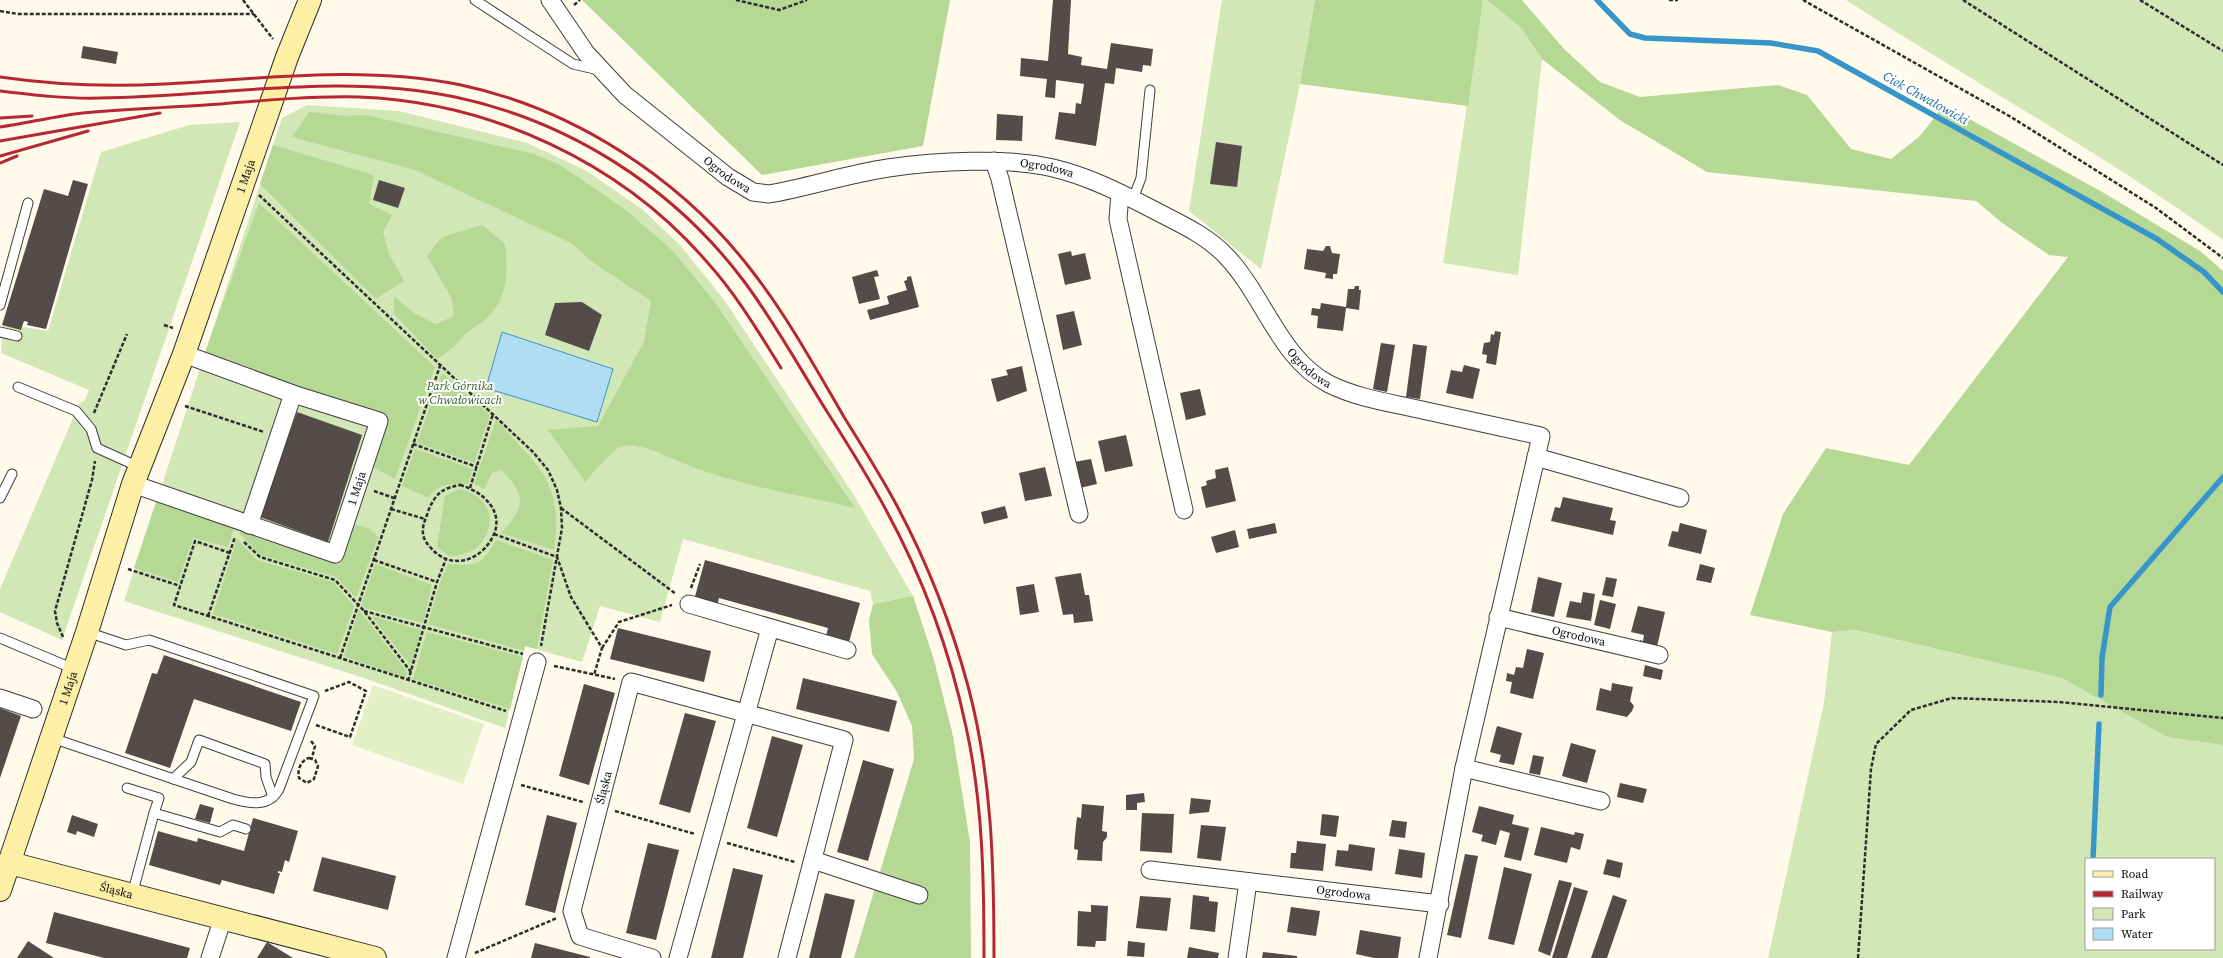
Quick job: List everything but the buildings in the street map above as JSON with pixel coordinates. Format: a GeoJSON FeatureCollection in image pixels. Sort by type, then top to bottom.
{"type":"FeatureCollection","features":[{"type":"Feature","properties":{"kind":"main road","name":"1 Maja"},"geometry":{"type":"LineString","coordinates":[[0,890],[88,632],[136,476],[184,354],[287,57],[310,0]]}},
{"type":"Feature","properties":{"kind":"main road","name":"Śląska"},"geometry":{"type":"LineString","coordinates":[[10,863],[375,958]]}},
{"type":"Feature","properties":{"kind":"street","name":"Ogrodowa"},"geometry":{"type":"LineString","coordinates":[[550,0],[586,53],[601,71],[645,112],[728,177],[745,188],[761,194],[795,189],[888,168],[994,161],[1017,162],[1063,170],[1126,196],[1196,233],[1226,255],[1242,274],[1291,353],[1319,378],[1329,384],[1364,397],[1541,436],[1464,768],[1440,904],[1428,958]]}},
{"type":"Feature","properties":{"kind":"street"},"geometry":{"type":"LineString","coordinates":[[994,161],[1000,179],[1025,280],[1079,514]]}},
{"type":"Feature","properties":{"kind":"street"},"geometry":{"type":"LineString","coordinates":[[1126,196],[1118,219],[1184,510]]}},
{"type":"Feature","properties":{"kind":"street","name":"1 Maja"},"geometry":{"type":"LineString","coordinates":[[136,476],[249,525],[335,554],[379,421],[293,394],[184,354]]}},
{"type":"Feature","properties":{"kind":"street"},"geometry":{"type":"LineString","coordinates":[[249,525],[293,394]]}},
{"type":"Feature","properties":{"kind":"street"},"geometry":{"type":"LineString","coordinates":[[1536,457],[1680,498]]}},
{"type":"Feature","properties":{"kind":"street"},"geometry":{"type":"LineString","coordinates":[[687,603],[847,650]]}},
{"type":"Feature","properties":{"kind":"street","name":"Ogrodowa"},"geometry":{"type":"LineString","coordinates":[[1498,617],[1659,655]]}},
{"type":"Feature","properties":{"kind":"street"},"geometry":{"type":"LineString","coordinates":[[678,958],[770,628]]}},
{"type":"Feature","properties":{"kind":"street"},"geometry":{"type":"LineString","coordinates":[[457,955],[538,662]]}},
{"type":"Feature","properties":{"kind":"street"},"geometry":{"type":"LineString","coordinates":[[631,682],[747,712],[844,740],[787,958]]}},
{"type":"Feature","properties":{"kind":"street","name":"Śląska"},"geometry":{"type":"LineString","coordinates":[[572,911],[631,682]]}},
{"type":"Feature","properties":{"kind":"street"},"geometry":{"type":"LineString","coordinates":[[0,698],[33,709]]}},
{"type":"Feature","properties":{"kind":"street"},"geometry":{"type":"LineString","coordinates":[[1464,768],[1601,800]]}},
{"type":"Feature","properties":{"kind":"street"},"geometry":{"type":"LineString","coordinates":[[812,863],[919,895]]}},
{"type":"Feature","properties":{"kind":"street","name":"Ogrodowa"},"geometry":{"type":"LineString","coordinates":[[1150,870],[1440,904]]}},
{"type":"Feature","properties":{"kind":"street"},"geometry":{"type":"LineString","coordinates":[[1238,958],[1248,882]]}},
{"type":"Feature","properties":{"kind":"street"},"geometry":{"type":"LineString","coordinates":[[572,911],[580,936],[652,958]]}},
{"type":"Feature","properties":{"kind":"street"},"geometry":{"type":"LineString","coordinates":[[210,958],[223,918]]}},
{"type":"Feature","properties":{"kind":"lane"},"geometry":{"type":"LineString","coordinates":[[475,0],[573,64],[601,71]]}},
{"type":"Feature","properties":{"kind":"lane"},"geometry":{"type":"LineString","coordinates":[[1126,196],[1141,178],[1150,90]]}},
{"type":"Feature","properties":{"kind":"lane"},"geometry":{"type":"LineString","coordinates":[[0,305],[28,203]]}},
{"type":"Feature","properties":{"kind":"lane"},"geometry":{"type":"LineString","coordinates":[[0,332],[17,336]]}},
{"type":"Feature","properties":{"kind":"lane"},"geometry":{"type":"LineString","coordinates":[[18,387],[76,411],[91,429],[97,448],[136,476]]}},
{"type":"Feature","properties":{"kind":"lane"},"geometry":{"type":"LineString","coordinates":[[0,498],[12,474]]}},
{"type":"Feature","properties":{"kind":"lane"},"geometry":{"type":"LineString","coordinates":[[52,738],[245,802],[262,802],[273,797],[282,781],[296,740],[302,729],[314,696],[150,640],[126,645],[88,632]]}},
{"type":"Feature","properties":{"kind":"lane"},"geometry":{"type":"LineString","coordinates":[[0,638],[75,670]]}},
{"type":"Feature","properties":{"kind":"lane"},"geometry":{"type":"LineString","coordinates":[[173,778],[191,762],[199,740],[265,764],[266,777],[273,797]]}},
{"type":"Feature","properties":{"kind":"lane"},"geometry":{"type":"LineString","coordinates":[[127,788],[159,798],[132,895]]}},
{"type":"Feature","properties":{"kind":"lane"},"geometry":{"type":"LineString","coordinates":[[154,813],[220,832],[233,825],[246,829]]}},
{"type":"Feature","properties":{"kind":"path"},"geometry":{"type":"LineString","coordinates":[[243,0],[287,57]]}},
{"type":"Feature","properties":{"kind":"path"},"geometry":{"type":"LineString","coordinates":[[736,0],[779,10],[807,0]]}},
{"type":"Feature","properties":{"kind":"path"},"geometry":{"type":"LineString","coordinates":[[1669,0],[1678,0]]}},
{"type":"Feature","properties":{"kind":"path"},"geometry":{"type":"LineString","coordinates":[[1803,0],[2011,117],[2156,208],[2223,258]]}},
{"type":"Feature","properties":{"kind":"path"},"geometry":{"type":"LineString","coordinates":[[1963,0],[2223,165]]}},
{"type":"Feature","properties":{"kind":"path"},"geometry":{"type":"LineString","coordinates":[[2140,0],[2223,51]]}},
{"type":"Feature","properties":{"kind":"path"},"geometry":{"type":"LineString","coordinates":[[0,11],[18,14],[254,14]]}},
{"type":"Feature","properties":{"kind":"path"},"geometry":{"type":"LineString","coordinates":[[256,192],[533,452],[548,470],[557,490],[561,508],[562,528],[538,662]]}},
{"type":"Feature","properties":{"kind":"path"},"geometry":{"type":"LineString","coordinates":[[164,325],[173,328]]}},
{"type":"Feature","properties":{"kind":"path"},"geometry":{"type":"LineString","coordinates":[[91,429],[95,410],[127,334]]}},
{"type":"Feature","properties":{"kind":"path"},"geometry":{"type":"LineString","coordinates":[[340,658],[440,366]]}},
{"type":"Feature","properties":{"kind":"path"},"geometry":{"type":"LineString","coordinates":[[182,405],[279,437]]}},
{"type":"Feature","properties":{"kind":"path"},"geometry":{"type":"LineString","coordinates":[[470,488],[493,414]]}},
{"type":"Feature","properties":{"kind":"path"},"geometry":{"type":"LineString","coordinates":[[413,444],[477,467]]}},
{"type":"Feature","properties":{"kind":"path"},"geometry":{"type":"LineString","coordinates":[[65,642],[57,623],[56,611],[92,480],[97,448]]}},
{"type":"Feature","properties":{"kind":"path"},"geometry":{"type":"LineString","coordinates":[[460,485],[481,493],[492,506],[497,522],[494,534],[485,550],[474,558],[459,561],[446,559],[437,555],[425,542],[422,530],[425,519],[435,496],[447,487],[460,485]]}},
{"type":"Feature","properties":{"kind":"path"},"geometry":{"type":"LineString","coordinates":[[561,508],[687,603]]}},
{"type":"Feature","properties":{"kind":"path"},"geometry":{"type":"LineString","coordinates":[[391,509],[425,519]]}},
{"type":"Feature","properties":{"kind":"path"},"geometry":{"type":"LineString","coordinates":[[494,534],[557,557]]}},
{"type":"Feature","properties":{"kind":"path"},"geometry":{"type":"LineString","coordinates":[[208,616],[236,535],[260,558],[335,580],[364,611],[411,672]]}},
{"type":"Feature","properties":{"kind":"path"},"geometry":{"type":"LineString","coordinates":[[230,553],[195,541],[174,605],[408,681],[522,716]]}},
{"type":"Feature","properties":{"kind":"path"},"geometry":{"type":"LineString","coordinates":[[557,557],[571,597],[602,648]]}},
{"type":"Feature","properties":{"kind":"path"},"geometry":{"type":"LineString","coordinates":[[408,681],[437,582],[446,559]]}},
{"type":"Feature","properties":{"kind":"path"},"geometry":{"type":"LineString","coordinates":[[374,560],[437,582]]}},
{"type":"Feature","properties":{"kind":"path"},"geometry":{"type":"LineString","coordinates":[[687,603],[700,564]]}},
{"type":"Feature","properties":{"kind":"path"},"geometry":{"type":"LineString","coordinates":[[128,569],[180,586]]}},
{"type":"Feature","properties":{"kind":"path"},"geometry":{"type":"LineString","coordinates":[[594,675],[602,648],[620,622],[687,603]]}},
{"type":"Feature","properties":{"kind":"path"},"geometry":{"type":"LineString","coordinates":[[364,611],[524,654],[538,662],[631,682]]}},
{"type":"Feature","properties":{"kind":"path"},"geometry":{"type":"LineString","coordinates":[[323,727],[350,737],[366,691],[349,682],[339,685]]}},
{"type":"Feature","properties":{"kind":"path"},"geometry":{"type":"LineString","coordinates":[[1858,958],[1871,769],[1876,744],[1911,710],[1952,698],[1960,698],[2059,702],[2223,718]]}},
{"type":"Feature","properties":{"kind":"path"},"geometry":{"type":"LineString","coordinates":[[312,758],[315,746]]}},
{"type":"Feature","properties":{"kind":"path"},"geometry":{"type":"LineString","coordinates":[[312,758],[316,762],[318,768],[312,781],[304,782],[299,778],[298,773],[304,759],[312,758]]}},
{"type":"Feature","properties":{"kind":"path"},"geometry":{"type":"LineString","coordinates":[[505,781],[711,839],[812,863]]}},
{"type":"Feature","properties":{"kind":"path"},"geometry":{"type":"LineString","coordinates":[[457,955],[471,954],[572,911]]}},
{"type":"Feature","properties":{"kind":"green space"},"geometry":{"type":"Polygon","coordinates":[[[582,0],[950,0],[923,146],[762,175],[582,0]]]}},
{"type":"Feature","properties":{"kind":"green space"},"geometry":{"type":"Polygon","coordinates":[[[1222,0],[1315,0],[1300,84],[1261,269],[1189,211],[1222,0]]]}},
{"type":"Feature","properties":{"kind":"green space"},"geometry":{"type":"Polygon","coordinates":[[[1315,0],[1483,0],[1468,106],[1300,84],[1315,0]]]}},
{"type":"Feature","properties":{"kind":"green space"},"geometry":{"type":"Polygon","coordinates":[[[1483,0],[1487,0],[1522,29],[1542,59],[1518,275],[1443,263],[1483,0]]]}},
{"type":"Feature","properties":{"kind":"green space"},"geometry":{"type":"Polygon","coordinates":[[[1487,0],[1522,0],[1564,49],[1600,82],[1640,97],[1778,85],[1807,95],[1851,149],[1891,159],[1920,136],[1944,105],[2104,193],[2200,251],[2223,271],[2223,745],[2167,737],[2062,678],[1855,630],[1832,632],[1750,615],[1783,514],[1826,448],[1909,465],[2068,257],[2049,255],[2001,222],[1976,201],[1707,172],[1620,120],[1542,59],[1522,29],[1487,0]]]}},
{"type":"Feature","properties":{"kind":"green space"},"geometry":{"type":"Polygon","coordinates":[[[1846,0],[2223,0],[2223,240],[2131,177],[2084,147],[1846,0]]]}},
{"type":"Feature","properties":{"kind":"green space","name":"Park Górnika w Chwałowicach"},"geometry":{"type":"Polygon","coordinates":[[[307,105],[399,111],[527,143],[587,171],[643,210],[680,245],[725,301],[852,492],[913,596],[873,604],[870,591],[683,539],[660,622],[600,606],[582,662],[525,646],[505,728],[364,678],[124,601],[282,118],[307,105]]]}},
{"type":"Feature","properties":{"kind":"green space"},"geometry":{"type":"Polygon","coordinates":[[[309,112],[346,116],[366,115],[534,154],[562,166],[623,208],[672,250],[714,301],[855,508],[743,483],[699,469],[658,452],[634,446],[620,447],[616,449],[585,482],[548,430],[598,426],[644,342],[651,301],[591,261],[571,243],[415,170],[292,137],[309,112]]]}},
{"type":"Feature","properties":{"kind":"green space"},"geometry":{"type":"Polygon","coordinates":[[[240,122],[62,640],[0,612],[0,589],[79,404],[85,400],[89,390],[1,353],[3,324],[48,331],[101,152],[189,125],[240,122]]]}},
{"type":"Feature","properties":{"kind":"green space"},"geometry":{"type":"Polygon","coordinates":[[[273,145],[374,175],[369,204],[392,215],[383,232],[389,254],[404,281],[376,299],[260,184],[273,145]]]}},
{"type":"Feature","properties":{"kind":"green space"},"geometry":{"type":"Polygon","coordinates":[[[259,203],[435,367],[395,479],[370,465],[385,419],[204,355],[259,203]]]}},
{"type":"Feature","properties":{"kind":"green space"},"geometry":{"type":"Polygon","coordinates":[[[482,225],[505,244],[506,274],[503,293],[494,310],[487,318],[469,331],[437,359],[394,314],[394,296],[415,314],[436,324],[454,316],[451,297],[427,256],[442,237],[482,225]]]}},
{"type":"Feature","properties":{"kind":"green space"},"geometry":{"type":"Polygon","coordinates":[[[442,373],[490,415],[474,463],[417,443],[442,373]]]}},
{"type":"Feature","properties":{"kind":"green space"},"geometry":{"type":"Polygon","coordinates":[[[496,420],[535,463],[551,491],[555,507],[556,527],[554,550],[501,533],[515,516],[520,502],[516,488],[502,470],[492,473],[484,489],[474,484],[496,420]]]}},
{"type":"Feature","properties":{"kind":"green space"},"geometry":{"type":"Polygon","coordinates":[[[415,449],[473,469],[468,484],[451,484],[440,487],[432,493],[429,498],[402,486],[415,449]]]}},
{"type":"Feature","properties":{"kind":"green space"},"geometry":{"type":"Polygon","coordinates":[[[459,489],[475,495],[486,506],[490,520],[489,529],[478,547],[469,552],[451,557],[437,547],[445,496],[459,489]]]}},
{"type":"Feature","properties":{"kind":"green space"},"geometry":{"type":"Polygon","coordinates":[[[158,496],[235,525],[228,547],[193,538],[178,582],[134,568],[158,496]]]}},
{"type":"Feature","properties":{"kind":"green space"},"geometry":{"type":"Polygon","coordinates":[[[349,523],[368,528],[378,537],[356,598],[336,577],[260,555],[240,534],[243,526],[337,558],[349,523]]]}},
{"type":"Feature","properties":{"kind":"green space"},"geometry":{"type":"Polygon","coordinates":[[[237,539],[257,560],[333,582],[354,606],[337,654],[213,614],[237,539]]]}},
{"type":"Feature","properties":{"kind":"green space"},"geometry":{"type":"Polygon","coordinates":[[[496,540],[553,560],[537,649],[525,646],[524,651],[428,624],[439,586],[448,564],[466,565],[482,560],[496,540]]]}},
{"type":"Feature","properties":{"kind":"green space"},"geometry":{"type":"Polygon","coordinates":[[[375,564],[432,585],[423,623],[364,608],[362,603],[375,564]]]}},
{"type":"Feature","properties":{"kind":"green space"},"geometry":{"type":"Polygon","coordinates":[[[913,596],[934,660],[953,736],[970,842],[971,958],[854,958],[914,759],[912,726],[897,692],[872,654],[869,620],[873,604],[913,596]]]}},
{"type":"Feature","properties":{"kind":"green space"},"geometry":{"type":"Polygon","coordinates":[[[359,610],[407,672],[405,678],[344,656],[359,610]]]}},
{"type":"Feature","properties":{"kind":"green space"},"geometry":{"type":"Polygon","coordinates":[[[371,616],[421,630],[411,666],[371,616]]]}},
{"type":"Feature","properties":{"kind":"green space"},"geometry":{"type":"Polygon","coordinates":[[[1854,630],[2062,678],[2167,737],[2223,745],[2223,958],[1768,958],[1824,703],[1832,632],[1854,630]]]}},
{"type":"Feature","properties":{"kind":"green space"},"geometry":{"type":"Polygon","coordinates":[[[427,632],[523,657],[510,709],[413,679],[427,632]]]}},
{"type":"Feature","properties":{"kind":"green space"},"geometry":{"type":"Polygon","coordinates":[[[373,685],[484,724],[463,784],[352,745],[373,685]]]}},
{"type":"Feature","properties":{"kind":"water"},"geometry":{"type":"Polygon","coordinates":[[[502,332],[613,369],[597,422],[486,388],[502,332]]]}},
{"type":"Feature","properties":{"kind":"waterway","name":"Ciek Chwałowicki"},"geometry":{"type":"LineString","coordinates":[[1597,0],[1630,34],[1645,38],[1771,43],[1818,51],[2157,239],[2204,272],[2223,292]]}},
{"type":"Feature","properties":{"kind":"waterway"},"geometry":{"type":"LineString","coordinates":[[2101,695],[2102,658],[2110,607],[2223,477]]}},
{"type":"Feature","properties":{"kind":"waterway"},"geometry":{"type":"LineString","coordinates":[[2093,858],[2099,724]]}},
{"type":"Feature","properties":{"kind":"railway"},"geometry":{"type":"LineString","coordinates":[[0,77],[62,84],[123,85],[312,75],[350,75],[424,79],[461,85],[503,96],[544,111],[584,130],[623,152],[659,178],[693,206],[724,238],[752,271],[789,324],[890,493],[928,570],[946,616],[961,662],[976,720],[982,754],[990,821],[994,958]]}},
{"type":"Feature","properties":{"kind":"railway"},"geometry":{"type":"LineString","coordinates":[[0,91],[63,97],[100,98],[144,97],[322,86],[367,86],[411,90],[455,97],[497,108],[538,123],[578,141],[616,163],[651,188],[684,216],[715,246],[743,280],[776,328],[886,510],[912,562],[934,616],[952,671],[972,756],[979,813],[983,871],[984,958]]}},
{"type":"Feature","properties":{"kind":"railway"},"geometry":{"type":"LineString","coordinates":[[0,127],[83,113],[324,97],[359,97],[408,101],[457,111],[504,125],[550,144],[594,167],[635,195],[673,226],[718,274],[728,287],[781,368]]}},
{"type":"Feature","properties":{"kind":"railway"},"geometry":{"type":"LineString","coordinates":[[0,141],[160,113]]}},
{"type":"Feature","properties":{"kind":"railway"},"geometry":{"type":"LineString","coordinates":[[0,118],[32,116]]}},
{"type":"Feature","properties":{"kind":"railway"},"geometry":{"type":"LineString","coordinates":[[0,156],[88,131]]}},
{"type":"Feature","properties":{"kind":"railway"},"geometry":{"type":"LineString","coordinates":[[0,163],[17,156]]}}]}
